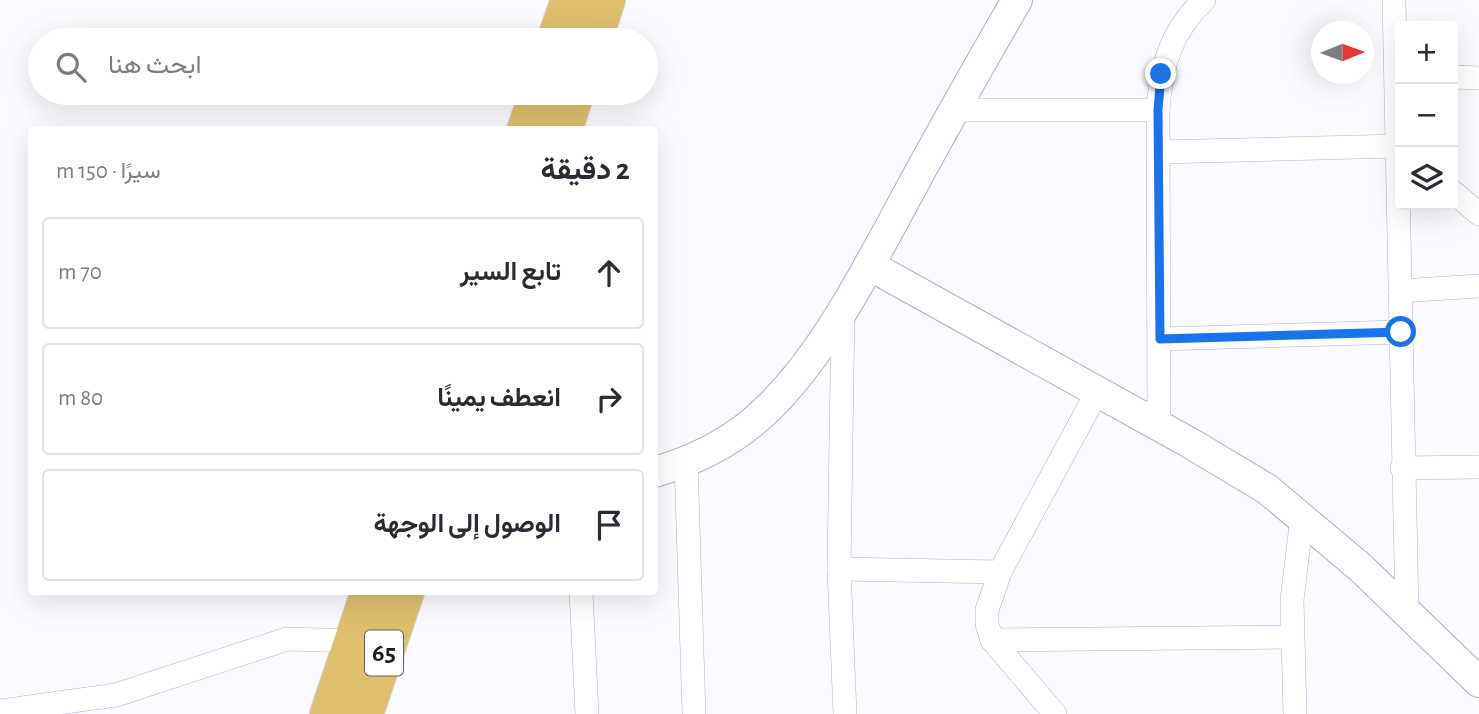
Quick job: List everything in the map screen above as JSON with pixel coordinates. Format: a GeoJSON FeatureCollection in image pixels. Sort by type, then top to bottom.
{"type":"FeatureCollection","features":[{"type":"Feature","properties":{"kind":"highway"},"geometry":{"type":"LineString","coordinates":[[560,28],[570,0]]}},
{"type":"Feature","properties":{"kind":"highway"},"geometry":{"type":"LineString","coordinates":[[597,28],[607,0]]}},
{"type":"Feature","properties":{"kind":"highway"},"geometry":{"type":"LineString","coordinates":[[527,126],[535,105]]}},
{"type":"Feature","properties":{"kind":"highway"},"geometry":{"type":"LineString","coordinates":[[564,126],[571,105]]}},
{"type":"Feature","properties":{"kind":"highway","name":"65"},"geometry":{"type":"LineString","coordinates":[[329,714],[369,595]]}},
{"type":"Feature","properties":{"kind":"highway","name":"65"},"geometry":{"type":"LineString","coordinates":[[364,714],[404,595]]}},
{"type":"Feature","properties":{"kind":"street"},"geometry":{"type":"LineString","coordinates":[[658,471],[686,463],[725,442],[769,407],[843,310],[1017,0]]}},
{"type":"Feature","properties":{"kind":"street"},"geometry":{"type":"LineString","coordinates":[[1159,426],[1158,110],[1161,74],[1168,50],[1204,0]]}},
{"type":"Feature","properties":{"kind":"street"},"geometry":{"type":"LineString","coordinates":[[1394,0],[1395,21]]}},
{"type":"Feature","properties":{"kind":"street"},"geometry":{"type":"LineString","coordinates":[[1458,77],[1479,78]]}},
{"type":"Feature","properties":{"kind":"street"},"geometry":{"type":"LineString","coordinates":[[1398,84],[1398,147]]}},
{"type":"Feature","properties":{"kind":"street"},"geometry":{"type":"LineString","coordinates":[[954,110],[1158,110]]}},
{"type":"Feature","properties":{"kind":"street"},"geometry":{"type":"LineString","coordinates":[[1158,152],[1395,148]]}},
{"type":"Feature","properties":{"kind":"street"},"geometry":{"type":"LineString","coordinates":[[1458,196],[1479,214]]}},
{"type":"Feature","properties":{"kind":"street"},"geometry":{"type":"LineString","coordinates":[[1399,210],[1407,611]]}},
{"type":"Feature","properties":{"kind":"street"},"geometry":{"type":"LineString","coordinates":[[869,265],[1267,489],[1473,669]]}},
{"type":"Feature","properties":{"kind":"street"},"geometry":{"type":"LineString","coordinates":[[1400,291],[1479,286]]}},
{"type":"Feature","properties":{"kind":"street"},"geometry":{"type":"LineString","coordinates":[[843,310],[839,569],[845,714]]}},
{"type":"Feature","properties":{"kind":"street"},"geometry":{"type":"LineString","coordinates":[[1160,339],[1401,332]]}},
{"type":"Feature","properties":{"kind":"street"},"geometry":{"type":"LineString","coordinates":[[1044,709],[992,640],[987,624],[987,610],[1000,572],[1096,394]]}},
{"type":"Feature","properties":{"kind":"street"},"geometry":{"type":"LineString","coordinates":[[686,463],[694,714]]}},
{"type":"Feature","properties":{"kind":"street"},"geometry":{"type":"LineString","coordinates":[[1402,468],[1479,467]]}},
{"type":"Feature","properties":{"kind":"street"},"geometry":{"type":"LineString","coordinates":[[1295,714],[1290,637],[1294,560],[1302,517]]}},
{"type":"Feature","properties":{"kind":"street"},"geometry":{"type":"LineString","coordinates":[[839,569],[1000,572]]}},
{"type":"Feature","properties":{"kind":"street"},"geometry":{"type":"LineString","coordinates":[[581,595],[586,714]]}},
{"type":"Feature","properties":{"kind":"street"},"geometry":{"type":"LineString","coordinates":[[992,640],[1290,637]]}},
{"type":"Feature","properties":{"kind":"street"},"geometry":{"type":"LineString","coordinates":[[0,711],[116,695],[287,639],[354,641]]}},
{"type":"Feature","properties":{"kind":"route"},"geometry":{"type":"LineString","coordinates":[[1161,74],[1158,110],[1160,339],[1401,332]]}}]}
